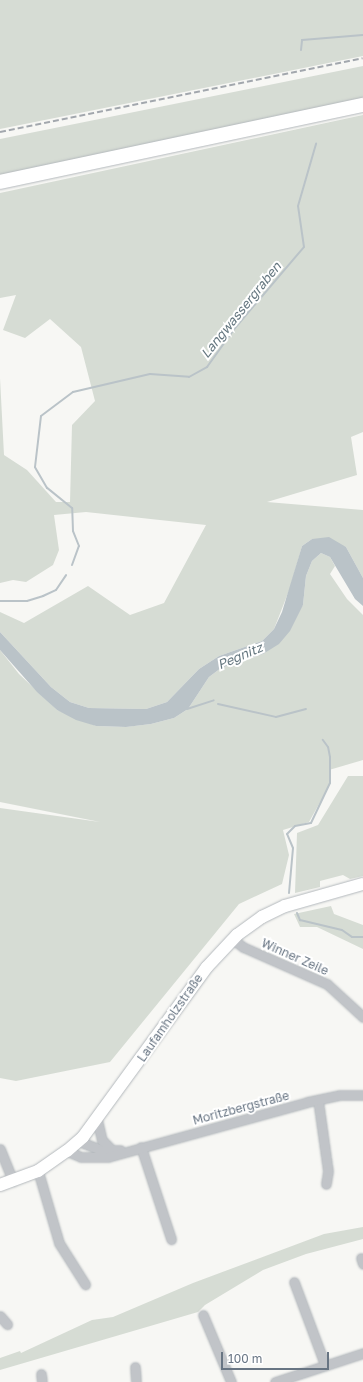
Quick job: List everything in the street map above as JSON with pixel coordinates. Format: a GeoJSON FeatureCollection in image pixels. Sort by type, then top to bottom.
{"type":"FeatureCollection","features":[{"type":"Feature","properties":{"kind":"main road"},"geometry":{"type":"LineString","coordinates":[[0,182],[363,105]]}},
{"type":"Feature","properties":{"kind":"main road","name":"Laufamholzstraße"},"geometry":{"type":"LineString","coordinates":[[0,1185],[38,1171],[67,1151],[78,1141],[97,1119],[207,967],[232,939],[256,921],[285,906],[363,884]]}},
{"type":"Feature","properties":{"kind":"street","name":"Winner Zeile"},"geometry":{"type":"LineString","coordinates":[[232,939],[243,947],[327,984],[363,1017]]}},
{"type":"Feature","properties":{"kind":"street","name":"Moritzbergstraße"},"geometry":{"type":"LineString","coordinates":[[67,1151],[78,1157],[101,1158],[318,1100],[340,1095],[363,1095]]}},
{"type":"Feature","properties":{"kind":"street"},"geometry":{"type":"LineString","coordinates":[[318,1100],[328,1171],[326,1184]]}},
{"type":"Feature","properties":{"kind":"street"},"geometry":{"type":"LineString","coordinates":[[97,1119],[102,1140],[112,1150]]}},
{"type":"Feature","properties":{"kind":"street","name":"Moritzbergstraße"},"geometry":{"type":"LineString","coordinates":[[78,1141],[96,1148],[126,1151]]}},
{"type":"Feature","properties":{"kind":"street"},"geometry":{"type":"LineString","coordinates":[[141,1147],[171,1240]]}},
{"type":"Feature","properties":{"kind":"street"},"geometry":{"type":"LineString","coordinates":[[0,1149],[13,1181]]}},
{"type":"Feature","properties":{"kind":"street"},"geometry":{"type":"LineString","coordinates":[[38,1171],[59,1244],[85,1284]]}},
{"type":"Feature","properties":{"kind":"street"},"geometry":{"type":"LineString","coordinates":[[294,1282],[325,1365]]}},
{"type":"Feature","properties":{"kind":"street"},"geometry":{"type":"LineString","coordinates":[[0,1316],[7,1324]]}},
{"type":"Feature","properties":{"kind":"street"},"geometry":{"type":"LineString","coordinates":[[203,1316],[231,1382]]}},
{"type":"Feature","properties":{"kind":"street"},"geometry":{"type":"LineString","coordinates":[[275,1382],[363,1353]]}},
{"type":"Feature","properties":{"kind":"street"},"geometry":{"type":"LineString","coordinates":[[135,1368],[136,1382]]}},
{"type":"Feature","properties":{"kind":"shaded area"},"geometry":{"type":"Polygon","coordinates":[[[0,0],[363,0],[363,56],[0,129],[0,0]]]}},
{"type":"Feature","properties":{"kind":"shaded area"},"geometry":{"type":"Polygon","coordinates":[[[363,66],[363,99],[0,177],[0,139],[363,66]]]}},
{"type":"Feature","properties":{"kind":"shaded area"},"geometry":{"type":"Polygon","coordinates":[[[363,115],[363,432],[351,437],[357,475],[267,502],[363,510],[363,578],[346,547],[312,539],[302,546],[290,588],[274,629],[262,641],[219,656],[199,669],[167,702],[146,709],[89,708],[70,702],[51,687],[0,632],[0,612],[24,623],[88,586],[130,615],[164,603],[206,525],[86,512],[54,515],[59,550],[53,565],[26,582],[13,580],[0,583],[0,378],[4,455],[27,470],[56,502],[70,502],[72,425],[95,401],[81,347],[50,319],[25,338],[3,330],[16,295],[0,298],[0,193],[363,115]]]}},
{"type":"Feature","properties":{"kind":"shaded area"},"geometry":{"type":"Polygon","coordinates":[[[321,553],[330,557],[335,566],[330,574],[347,599],[363,615],[363,760],[329,770],[329,786],[309,822],[283,830],[289,855],[282,884],[239,904],[110,1062],[16,1081],[0,1078],[0,808],[100,822],[0,802],[0,650],[19,674],[57,710],[96,726],[125,727],[151,724],[174,718],[188,709],[209,677],[221,668],[263,654],[303,605],[306,576],[312,561],[321,553]]]}},
{"type":"Feature","properties":{"kind":"shaded area"},"geometry":{"type":"Polygon","coordinates":[[[348,776],[363,776],[363,876],[350,879],[343,875],[320,881],[320,887],[295,893],[297,833],[318,825],[348,776]]]}},
{"type":"Feature","properties":{"kind":"shaded area"},"geometry":{"type":"Polygon","coordinates":[[[331,906],[334,914],[363,925],[363,949],[317,927],[300,927],[294,914],[331,906]]]}},
{"type":"Feature","properties":{"kind":"shaded area"},"geometry":{"type":"Polygon","coordinates":[[[363,1227],[363,1239],[306,1254],[263,1270],[205,1305],[198,1312],[0,1370],[0,1358],[20,1351],[21,1353],[92,1320],[113,1317],[193,1283],[324,1234],[363,1227]]]}},
{"type":"Feature","properties":{"kind":"water","name":"Pegnitz"},"geometry":{"type":"Polygon","coordinates":[[[329,537],[346,547],[363,578],[363,606],[355,599],[330,557],[321,553],[312,561],[306,576],[303,605],[290,631],[279,644],[263,654],[221,668],[209,677],[188,709],[174,718],[151,724],[126,727],[96,726],[76,720],[57,710],[37,692],[0,650],[0,632],[51,687],[70,702],[89,708],[146,709],[167,702],[199,669],[219,656],[262,641],[274,629],[282,612],[302,546],[312,539],[329,537]]]}},
{"type":"Feature","properties":{"kind":"waterway","name":"Langwassergraben"},"geometry":{"type":"LineString","coordinates":[[301,50],[302,40],[363,35]]}},
{"type":"Feature","properties":{"kind":"waterway","name":"Langwassergraben"},"geometry":{"type":"LineString","coordinates":[[72,565],[79,546],[73,531],[72,508],[47,488],[35,467],[41,416],[73,392],[150,374],[189,377],[207,367],[235,328],[304,247],[298,206],[316,144]]}},
{"type":"Feature","properties":{"kind":"waterway","name":"Langwassergraben"},"geometry":{"type":"LineString","coordinates":[[0,601],[27,601],[43,596],[56,590],[66,575]]}},
{"type":"Feature","properties":{"kind":"waterway"},"geometry":{"type":"LineString","coordinates":[[187,709],[214,700]]}},
{"type":"Feature","properties":{"kind":"waterway"},"geometry":{"type":"LineString","coordinates":[[218,704],[276,717],[306,709]]}},
{"type":"Feature","properties":{"kind":"waterway"},"geometry":{"type":"LineString","coordinates":[[289,893],[293,848],[287,834],[295,826],[311,823],[330,783],[330,757],[328,747],[323,740]]}},
{"type":"Feature","properties":{"kind":"waterway"},"geometry":{"type":"LineString","coordinates":[[297,913],[300,920],[342,930],[352,937],[363,937]]}},
{"type":"Feature","properties":{"kind":"railway"},"geometry":{"type":"LineString","coordinates":[[0,132],[363,58]]}}]}
